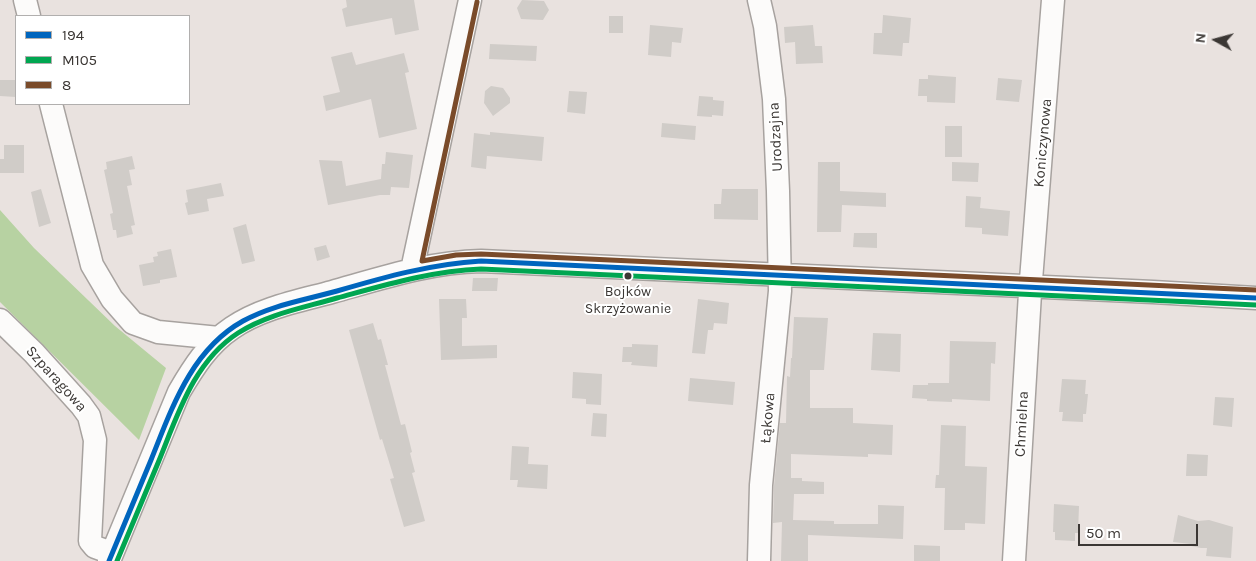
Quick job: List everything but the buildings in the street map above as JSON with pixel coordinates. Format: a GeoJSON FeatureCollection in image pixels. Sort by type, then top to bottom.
{"type":"FeatureCollection","features":[{"type":"Feature","properties":{"kind":"street"},"geometry":{"type":"LineString","coordinates":[[25,0],[29,15]]}},
{"type":"Feature","properties":{"kind":"street"},"geometry":{"type":"LineString","coordinates":[[412,270],[470,0]]}},
{"type":"Feature","properties":{"kind":"street","name":"Urodzajna"},"geometry":{"type":"LineString","coordinates":[[759,0],[765,26],[774,100],[780,276]]}},
{"type":"Feature","properties":{"kind":"street","name":"Koniczynowa"},"geometry":{"type":"LineString","coordinates":[[1031,286],[1053,0]]}},
{"type":"Feature","properties":{"kind":"street"},"geometry":{"type":"LineString","coordinates":[[51,105],[92,265],[112,300],[133,323],[158,332],[219,338]]}},
{"type":"Feature","properties":{"kind":"street"},"geometry":{"type":"LineString","coordinates":[[110,557],[179,392],[205,352],[219,338],[232,328],[259,314],[412,270],[451,262],[481,261],[1256,298]]}},
{"type":"Feature","properties":{"kind":"street","name":"Łąkowa"},"geometry":{"type":"LineString","coordinates":[[759,561],[761,485],[780,276]]}},
{"type":"Feature","properties":{"kind":"street","name":"Chmielna"},"geometry":{"type":"LineString","coordinates":[[1020,561],[1031,286]]}},
{"type":"Feature","properties":{"kind":"street","name":"Szparagowa"},"geometry":{"type":"LineString","coordinates":[[0,320],[34,353],[89,416],[95,440],[90,541],[95,547],[110,557]]}},
{"type":"Feature","properties":{"kind":"green space"},"geometry":{"type":"Polygon","coordinates":[[[0,210],[34,248],[115,326],[166,368],[139,440],[0,302],[0,210]]]}},
{"type":"Feature","properties":{"kind":"transit line","name":"8"},"geometry":{"type":"LineString","coordinates":[[477,2],[422,261],[456,255],[481,254],[1256,290]]}},
{"type":"Feature","properties":{"kind":"transit line","name":"194"},"geometry":{"type":"LineString","coordinates":[[109,561],[167,420],[185,382],[210,348],[225,333],[243,321],[265,311],[408,272],[444,265],[481,261],[1256,298]]}},
{"type":"Feature","properties":{"kind":"transit line","name":"M105"},"geometry":{"type":"LineString","coordinates":[[117,561],[188,392],[209,359],[222,345],[249,326],[274,316],[408,279],[462,270],[481,269],[1256,305]]}},
{"type":"Feature","properties":{"kind":"place","name":"Bojków Skrzyżowanie"},"geometry":{"type":"Point","coordinates":[628,276]}}]}
